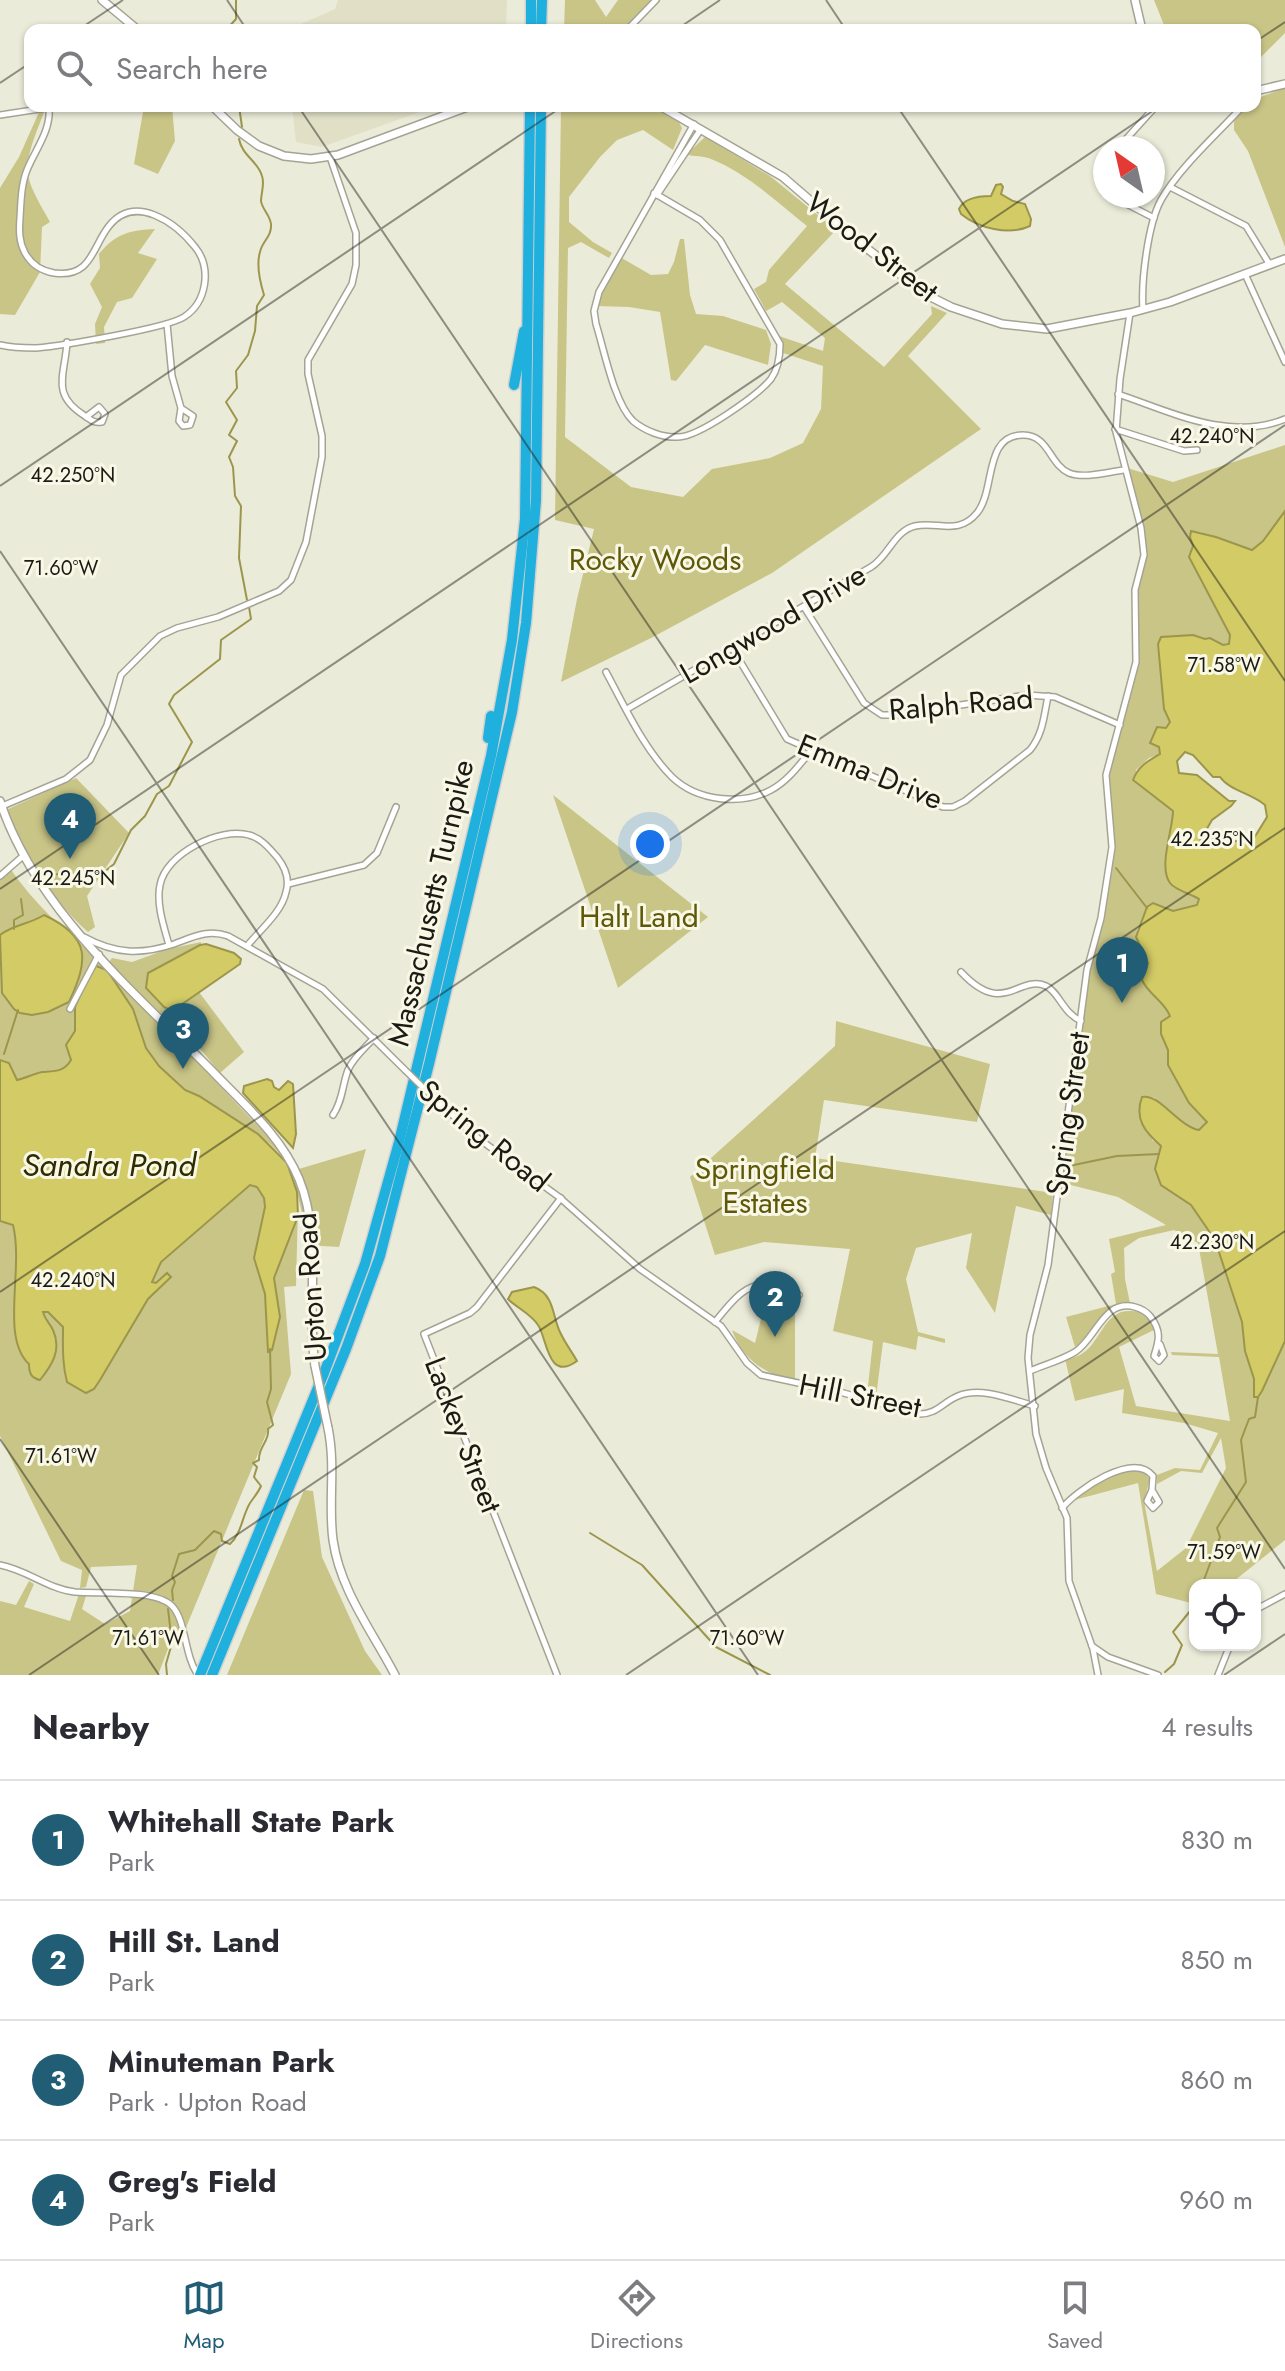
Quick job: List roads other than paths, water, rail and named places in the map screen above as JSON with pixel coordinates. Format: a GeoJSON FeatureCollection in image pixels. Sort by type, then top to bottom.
{"type":"FeatureCollection","features":[{"type":"Feature","properties":{"kind":"highway"},"geometry":{"type":"LineString","coordinates":[[531,0],[531,24]]}},
{"type":"Feature","properties":{"kind":"highway"},"geometry":{"type":"LineString","coordinates":[[541,24],[542,0]]}},
{"type":"Feature","properties":{"kind":"highway","name":"Massachusetts Turnpike"},"geometry":{"type":"LineString","coordinates":[[203,1675],[365,1264],[396,1153],[505,685],[521,566],[526,483],[530,112]]}},
{"type":"Feature","properties":{"kind":"highway","name":"Massachusetts Turnpike"},"geometry":{"type":"LineString","coordinates":[[203,1675],[349,1341],[380,1256],[505,742],[526,623],[536,509],[541,112]]}},
{"type":"Feature","properties":{"kind":"highway"},"geometry":{"type":"LineString","coordinates":[[514,385],[528,310]]}},
{"type":"Feature","properties":{"kind":"highway"},"geometry":{"type":"LineString","coordinates":[[478,810],[491,716]]}},
{"type":"Feature","properties":{"kind":"main road"},"geometry":{"type":"LineString","coordinates":[[102,0],[131,24]]}},
{"type":"Feature","properties":{"kind":"main road"},"geometry":{"type":"LineString","coordinates":[[1135,0],[1141,24]]}},
{"type":"Feature","properties":{"kind":"main road"},"geometry":{"type":"LineString","coordinates":[[1261,90],[1285,84]]}},
{"type":"Feature","properties":{"kind":"main road"},"geometry":{"type":"LineString","coordinates":[[218,112],[244,136],[267,150],[302,159],[330,157],[454,112]]}},
{"type":"Feature","properties":{"kind":"main road","name":"Wood Street"},"geometry":{"type":"LineString","coordinates":[[671,112],[783,177],[893,269],[942,304],[1002,324],[1038,329],[1130,313],[1285,259]]}},
{"type":"Feature","properties":{"kind":"main road","name":"Upton Road"},"geometry":{"type":"LineString","coordinates":[[1,804],[23,856],[51,899],[99,954],[255,1115],[292,1166],[303,1191],[309,1217],[315,1366],[334,1462],[332,1525],[339,1569],[395,1675]]}},
{"type":"Feature","properties":{"kind":"street"},"geometry":{"type":"LineString","coordinates":[[633,24],[656,0]]}},
{"type":"Feature","properties":{"kind":"street"},"geometry":{"type":"LineString","coordinates":[[0,115],[24,112]]}},
{"type":"Feature","properties":{"kind":"street"},"geometry":{"type":"LineString","coordinates":[[0,345],[34,348],[167,324],[185,316],[196,305],[205,285],[204,264],[196,248],[160,216],[138,211],[117,218],[106,229],[90,260],[71,272],[45,271],[30,261],[19,237],[23,181],[48,124],[49,112]]}},
{"type":"Feature","properties":{"kind":"street"},"geometry":{"type":"LineString","coordinates":[[1129,136],[1151,112]]}},
{"type":"Feature","properties":{"kind":"street"},"geometry":{"type":"LineString","coordinates":[[1143,310],[1154,218],[1160,202],[1238,112]]}},
{"type":"Feature","properties":{"kind":"street"},"geometry":{"type":"LineString","coordinates":[[656,194],[700,220],[720,240],[780,344],[779,360],[769,382],[708,427],[679,437],[648,430],[630,418],[623,406],[594,311],[599,292],[656,194],[697,126]]}},
{"type":"Feature","properties":{"kind":"street"},"geometry":{"type":"LineString","coordinates":[[1,804],[66,779],[90,760],[107,725],[121,675],[160,636],[218,617],[279,591],[291,580],[306,542],[322,457],[322,436],[308,374],[308,360],[352,284],[356,265],[356,233],[330,157]]}},
{"type":"Feature","properties":{"kind":"street"},"geometry":{"type":"LineString","coordinates":[[1170,187],[1246,226],[1270,265]]}},
{"type":"Feature","properties":{"kind":"street"},"geometry":{"type":"LineString","coordinates":[[1134,208],[1154,218]]}},
{"type":"Feature","properties":{"kind":"street"},"geometry":{"type":"LineString","coordinates":[[1245,274],[1285,362]]}},
{"type":"Feature","properties":{"kind":"street","name":"Spring Street"},"geometry":{"type":"LineString","coordinates":[[1098,1675],[1092,1645],[1069,1581],[1068,1527],[1040,1451],[1029,1344],[1048,1265],[1089,961],[1109,871],[1112,838],[1106,775],[1136,662],[1135,598],[1144,546],[1115,429],[1130,313]]}},
{"type":"Feature","properties":{"kind":"street"},"geometry":{"type":"LineString","coordinates":[[167,324],[172,376],[181,408]]}},
{"type":"Feature","properties":{"kind":"street"},"geometry":{"type":"LineString","coordinates":[[67,342],[61,378],[63,393],[75,410],[86,417]]}},
{"type":"Feature","properties":{"kind":"street"},"geometry":{"type":"LineString","coordinates":[[1118,394],[1215,427],[1268,426],[1285,419]]}},
{"type":"Feature","properties":{"kind":"street"},"geometry":{"type":"LineString","coordinates":[[1115,429],[1184,451],[1197,450]]}},
{"type":"Feature","properties":{"kind":"street","name":"Longwood Drive"},"geometry":{"type":"LineString","coordinates":[[627,709],[879,563],[908,529],[919,525],[952,528],[971,519],[985,500],[997,450],[1013,437],[1025,435],[1036,438],[1061,467],[1071,473],[1124,470]]}},
{"type":"Feature","properties":{"kind":"street","name":"Ralph Road"},"geometry":{"type":"LineString","coordinates":[[804,607],[864,703],[882,715],[1027,695],[1055,697],[1120,725]]}},
{"type":"Feature","properties":{"kind":"street","name":"Emma Drive"},"geometry":{"type":"LineString","coordinates":[[732,648],[787,739],[943,807],[953,807],[965,801],[1030,750],[1042,730],[1048,696]]}},
{"type":"Feature","properties":{"kind":"street"},"geometry":{"type":"LineString","coordinates":[[606,672],[647,744],[674,779],[687,789],[709,797],[735,799],[755,796],[771,790],[794,772],[811,751]]}},
{"type":"Feature","properties":{"kind":"street"},"geometry":{"type":"LineString","coordinates":[[288,884],[356,869],[372,860],[396,807]]}},
{"type":"Feature","properties":{"kind":"street"},"geometry":{"type":"LineString","coordinates":[[169,945],[160,902],[160,884],[167,867],[186,849],[229,835],[247,834],[263,842],[275,855],[285,870],[288,884],[281,904],[247,946]]}},
{"type":"Feature","properties":{"kind":"street"},"geometry":{"type":"LineString","coordinates":[[0,876],[23,856]]}},
{"type":"Feature","properties":{"kind":"street","name":"Spring Road"},"geometry":{"type":"LineString","coordinates":[[83,937],[106,948],[142,952],[211,932],[228,936],[323,989],[479,1139],[561,1198],[640,1269],[715,1322],[739,1351]]}},
{"type":"Feature","properties":{"kind":"street"},"geometry":{"type":"LineString","coordinates":[[70,1009],[99,954]]}},
{"type":"Feature","properties":{"kind":"street"},"geometry":{"type":"LineString","coordinates":[[961,972],[975,986],[992,993],[1010,993],[1035,984],[1044,985],[1052,989],[1066,1012],[1081,1021]]}},
{"type":"Feature","properties":{"kind":"street"},"geometry":{"type":"LineString","coordinates":[[333,1115],[341,1103],[352,1063],[374,1038]]}},
{"type":"Feature","properties":{"kind":"street","name":"Lackey Street"},"geometry":{"type":"LineString","coordinates":[[557,1675],[424,1334],[477,1307],[561,1198]]}},
{"type":"Feature","properties":{"kind":"street"},"geometry":{"type":"LineString","coordinates":[[715,1322],[739,1294],[755,1285],[778,1281],[799,1295]]}},
{"type":"Feature","properties":{"kind":"street"},"geometry":{"type":"LineString","coordinates":[[1030,1371],[1073,1354],[1107,1314],[1128,1305],[1147,1312],[1154,1321],[1160,1344]]}},
{"type":"Feature","properties":{"kind":"street","name":"Hill Street"},"geometry":{"type":"LineString","coordinates":[[739,1351],[753,1369],[769,1378],[840,1392],[918,1414],[927,1415],[957,1396],[975,1393],[1035,1406]]}},
{"type":"Feature","properties":{"kind":"street"},"geometry":{"type":"LineString","coordinates":[[1062,1508],[1070,1498],[1107,1476],[1136,1466],[1151,1473],[1154,1479],[1152,1490]]}},
{"type":"Feature","properties":{"kind":"street"},"geometry":{"type":"LineString","coordinates":[[0,1565],[20,1570],[61,1590],[151,1597],[168,1603],[179,1616],[189,1660],[203,1675]]}},
{"type":"Feature","properties":{"kind":"street"},"geometry":{"type":"LineString","coordinates":[[1261,1607],[1285,1594]]}},
{"type":"Feature","properties":{"kind":"street"},"geometry":{"type":"LineString","coordinates":[[1092,1645],[1108,1657],[1158,1675]]}},
{"type":"Feature","properties":{"kind":"street"},"geometry":{"type":"LineString","coordinates":[[1218,1675],[1228,1651]]}},
{"type":"Feature","properties":{"kind":"water"},"geometry":{"type":"Polygon","coordinates":[[[1001,184],[1001,194],[1025,204],[1031,219],[1030,226],[1013,230],[994,229],[961,214],[959,209],[965,202],[991,196],[996,185],[1001,184]]]}},
{"type":"Feature","properties":{"kind":"water"},"geometry":{"type":"Polygon","coordinates":[[[1285,511],[1285,1341],[1262,1391],[1254,1397],[1254,1379],[1245,1351],[1242,1322],[1215,1240],[1191,1205],[1161,1185],[1155,1169],[1161,1146],[1150,1136],[1140,1118],[1142,1097],[1148,1097],[1191,1127],[1199,1130],[1207,1122],[1189,1103],[1168,1065],[1168,1050],[1161,1034],[1161,1022],[1170,1016],[1142,980],[1148,963],[1136,937],[1147,907],[1153,903],[1173,911],[1197,905],[1199,899],[1176,888],[1167,876],[1165,868],[1173,811],[1133,780],[1141,767],[1160,754],[1159,747],[1150,743],[1157,727],[1166,728],[1170,722],[1164,709],[1158,644],[1161,637],[1193,635],[1210,638],[1223,645],[1229,644],[1230,635],[1189,557],[1193,546],[1191,531],[1252,550],[1263,541],[1285,511]],[[1185,752],[1177,761],[1179,773],[1197,775],[1229,801],[1235,801],[1212,820],[1201,839],[1214,837],[1213,845],[1254,838],[1267,817],[1265,805],[1229,786],[1220,777],[1213,777],[1193,755],[1185,752]]]}},
{"type":"Feature","properties":{"kind":"water"},"geometry":{"type":"Polygon","coordinates":[[[44,915],[60,923],[78,941],[82,951],[80,974],[69,1002],[48,1012],[32,1015],[20,1013],[2,993],[0,935],[44,915]]]}},
{"type":"Feature","properties":{"kind":"water"},"geometry":{"type":"Polygon","coordinates":[[[206,944],[234,953],[241,959],[240,964],[172,1011],[164,1007],[146,988],[148,973],[206,944]]]}},
{"type":"Feature","properties":{"kind":"water","name":"Sandra Pond"},"geometry":{"type":"Polygon","coordinates":[[[96,966],[107,970],[133,1009],[146,1048],[159,1066],[185,1090],[258,1134],[287,1163],[297,1192],[298,1216],[274,1278],[280,1317],[272,1350],[268,1352],[265,1294],[254,1258],[265,1207],[264,1198],[257,1187],[250,1185],[161,1262],[152,1282],[156,1283],[167,1273],[171,1277],[148,1299],[100,1380],[94,1389],[86,1393],[67,1382],[63,1327],[48,1312],[43,1312],[56,1337],[56,1351],[40,1380],[31,1375],[16,1337],[16,1243],[13,1225],[0,1221],[0,1060],[9,1063],[17,1080],[65,1067],[71,1060],[66,1045],[75,1031],[75,1007],[91,970],[96,966]]]}},
{"type":"Feature","properties":{"kind":"water"},"geometry":{"type":"Polygon","coordinates":[[[267,1079],[279,1090],[288,1081],[293,1084],[296,1134],[293,1148],[243,1093],[244,1086],[267,1079]]]}},
{"type":"Feature","properties":{"kind":"water"},"geometry":{"type":"Polygon","coordinates":[[[534,1287],[546,1295],[560,1332],[577,1361],[567,1366],[554,1362],[538,1325],[508,1299],[512,1292],[534,1287]]]}},
{"type":"Feature","properties":{"kind":"waterway"},"geometry":{"type":"LineString","coordinates":[[231,24],[236,19],[236,0]]}},
{"type":"Feature","properties":{"kind":"waterway"},"geometry":{"type":"LineString","coordinates":[[240,112],[242,127]]}},
{"type":"Feature","properties":{"kind":"waterway"},"geometry":{"type":"LineString","coordinates":[[239,139],[243,150],[262,176],[261,201],[271,224],[259,257],[264,295],[257,306],[255,331],[248,355],[236,371],[237,388],[226,402],[237,420],[229,435],[237,441],[229,457],[233,467],[235,496],[241,506],[239,558],[247,600]]}},
{"type":"Feature","properties":{"kind":"waterway"},"geometry":{"type":"LineString","coordinates":[[42,875],[104,872],[114,864],[131,830],[145,816],[157,794],[169,786],[192,742],[169,704],[174,695],[220,659],[221,640],[251,619],[249,607]]}},
{"type":"Feature","properties":{"kind":"waterway"},"geometry":{"type":"LineString","coordinates":[[1116,868],[1147,908]]}},
{"type":"Feature","properties":{"kind":"waterway"},"geometry":{"type":"LineString","coordinates":[[14,929],[14,920],[23,915],[21,899]]}},
{"type":"Feature","properties":{"kind":"waterway"},"geometry":{"type":"LineString","coordinates":[[4,1054],[18,1010]]}},
{"type":"Feature","properties":{"kind":"waterway"},"geometry":{"type":"LineString","coordinates":[[1069,1166],[1117,1156],[1159,1154]]}},
{"type":"Feature","properties":{"kind":"waterway"},"geometry":{"type":"LineString","coordinates":[[173,1600],[175,1582],[172,1576],[179,1554],[195,1550],[214,1531],[221,1534],[222,1541],[230,1544],[261,1486],[254,1477],[257,1467],[253,1463],[259,1460],[268,1429],[273,1425],[267,1402],[271,1389],[270,1349]]}},
{"type":"Feature","properties":{"kind":"waterway"},"geometry":{"type":"LineString","coordinates":[[1204,1579],[1220,1537],[1217,1528],[1246,1482],[1241,1440],[1249,1419],[1255,1417],[1258,1397]]}},
{"type":"Feature","properties":{"kind":"waterway"},"geometry":{"type":"LineString","coordinates":[[590,1533],[642,1565],[716,1647],[770,1675]]}},
{"type":"Feature","properties":{"kind":"waterway"},"geometry":{"type":"LineString","coordinates":[[167,1675],[166,1664],[172,1643],[168,1609]]}},
{"type":"Feature","properties":{"kind":"waterway"},"geometry":{"type":"LineString","coordinates":[[1165,1672],[1174,1664],[1182,1645],[1173,1632],[1189,1612]]}},
{"type":"Feature","properties":{"kind":"place","name":"Greg's Field"},"geometry":{"type":"Point","coordinates":[70,859]}},
{"type":"Feature","properties":{"kind":"place","name":"Whitehall State Park"},"geometry":{"type":"Point","coordinates":[1122,1003]}},
{"type":"Feature","properties":{"kind":"place","name":"Minuteman Park"},"geometry":{"type":"Point","coordinates":[183,1069]}},
{"type":"Feature","properties":{"kind":"place","name":"Hill St. Land"},"geometry":{"type":"Point","coordinates":[775,1337]}},
{"type":"Feature","properties":{"kind":"park label","name":"Rocky Woods"},"geometry":{"type":"Point","coordinates":[655,560]}},
{"type":"Feature","properties":{"kind":"park label","name":"Halt Land"},"geometry":{"type":"Point","coordinates":[639,917]}},
{"type":"Feature","properties":{"kind":"park label","name":"Springfield Estates"},"geometry":{"type":"Point","coordinates":[765,1186]}}]}
